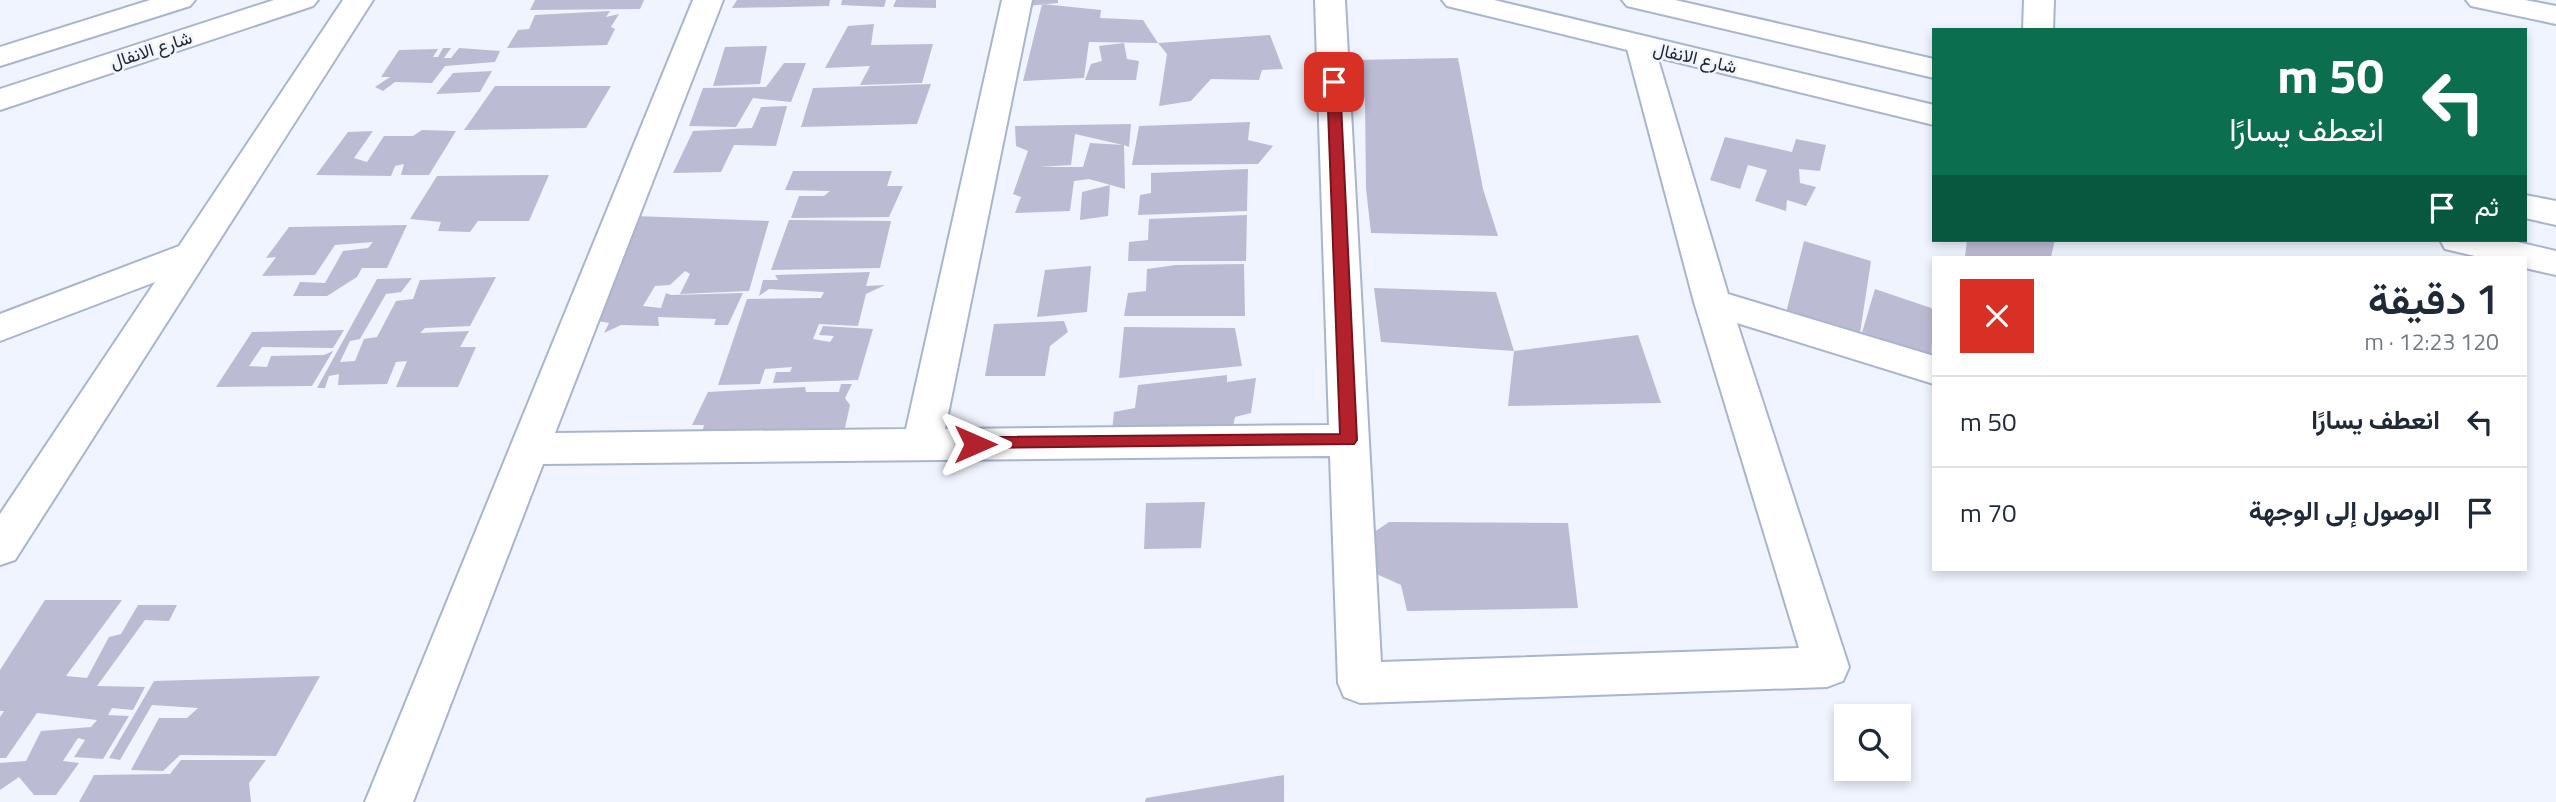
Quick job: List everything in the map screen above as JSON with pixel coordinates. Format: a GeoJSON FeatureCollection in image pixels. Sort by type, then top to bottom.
{"type":"FeatureCollection","features":[{"type":"Feature","properties":{"kind":"street","name":"شارع الانفال"},"geometry":{"type":"LineString","coordinates":[[0,57],[180,0]]}},
{"type":"Feature","properties":{"kind":"street","name":"شارع الانفال"},"geometry":{"type":"LineString","coordinates":[[0,100],[303,0]]}},
{"type":"Feature","properties":{"kind":"street"},"geometry":{"type":"LineString","coordinates":[[0,548],[358,0]]}},
{"type":"Feature","properties":{"kind":"street"},"geometry":{"type":"LineString","coordinates":[[389,802],[708,0]]}},
{"type":"Feature","properties":{"kind":"street"},"geometry":{"type":"LineString","coordinates":[[922,444],[1017,0]]}},
{"type":"Feature","properties":{"kind":"street"},"geometry":{"type":"LineString","coordinates":[[1330,0],[1360,683],[1827,667],[1712,302],[1641,45]]}},
{"type":"Feature","properties":{"kind":"street","name":"شارع الانفال"},"geometry":{"type":"LineString","coordinates":[[1457,0],[1932,115]]}},
{"type":"Feature","properties":{"kind":"street"},"geometry":{"type":"LineString","coordinates":[[1580,30],[1593,0]]}},
{"type":"Feature","properties":{"kind":"street"},"geometry":{"type":"LineString","coordinates":[[1637,0],[1932,69]]}},
{"type":"Feature","properties":{"kind":"street"},"geometry":{"type":"LineString","coordinates":[[2038,28],[2039,0]]}},
{"type":"Feature","properties":{"kind":"street"},"geometry":{"type":"LineString","coordinates":[[2481,0],[2556,15]]}},
{"type":"Feature","properties":{"kind":"street"},"geometry":{"type":"LineString","coordinates":[[2527,206],[2556,213]]}},
{"type":"Feature","properties":{"kind":"street"},"geometry":{"type":"LineString","coordinates":[[2466,242],[2526,256]]}},
{"type":"Feature","properties":{"kind":"street"},"geometry":{"type":"LineString","coordinates":[[0,328],[195,253]]}},
{"type":"Feature","properties":{"kind":"street"},"geometry":{"type":"LineString","coordinates":[[2527,256],[2556,263]]}},
{"type":"Feature","properties":{"kind":"street"},"geometry":{"type":"LineString","coordinates":[[1712,302],[1932,369]]}},
{"type":"Feature","properties":{"kind":"street"},"geometry":{"type":"LineString","coordinates":[[530,449],[1348,440]]}},
{"type":"Feature","properties":{"kind":"building"},"geometry":{"type":"Polygon","coordinates":[[[535,0],[644,0],[640,9],[530,10],[535,0]]]}},
{"type":"Feature","properties":{"kind":"building"},"geometry":{"type":"Polygon","coordinates":[[[737,0],[830,0],[829,6],[732,8],[737,0]]]}},
{"type":"Feature","properties":{"kind":"building"},"geometry":{"type":"Polygon","coordinates":[[[842,0],[886,0],[884,7],[841,5],[842,0]]]}},
{"type":"Feature","properties":{"kind":"building"},"geometry":{"type":"Polygon","coordinates":[[[896,0],[936,0],[936,8],[893,7],[896,0]]]}},
{"type":"Feature","properties":{"kind":"building"},"geometry":{"type":"Polygon","coordinates":[[[1029,0],[1058,0],[1058,3],[1027,6],[1029,0]]]}},
{"type":"Feature","properties":{"kind":"building"},"geometry":{"type":"Polygon","coordinates":[[[1042,4],[1101,10],[1100,18],[1143,20],[1158,43],[1089,42],[1084,78],[1023,81],[1042,4]]]}},
{"type":"Feature","properties":{"kind":"building"},"geometry":{"type":"Polygon","coordinates":[[[610,11],[606,17],[619,14],[611,27],[615,29],[607,45],[507,48],[518,30],[529,29],[535,15],[610,11]]]}},
{"type":"Feature","properties":{"kind":"building"},"geometry":{"type":"Polygon","coordinates":[[[874,24],[871,45],[933,44],[922,83],[860,85],[870,66],[825,68],[848,26],[874,24]]]}},
{"type":"Feature","properties":{"kind":"building"},"geometry":{"type":"Polygon","coordinates":[[[1270,35],[1283,69],[1262,70],[1259,80],[1211,79],[1191,101],[1159,106],[1167,54],[1158,43],[1270,35]]]}},
{"type":"Feature","properties":{"kind":"building"},"geometry":{"type":"Polygon","coordinates":[[[1124,43],[1127,59],[1139,61],[1136,80],[1085,80],[1091,64],[1102,61],[1099,46],[1124,43]]]}},
{"type":"Feature","properties":{"kind":"building"},"geometry":{"type":"Polygon","coordinates":[[[767,46],[760,84],[713,86],[725,47],[767,46]]]}},
{"type":"Feature","properties":{"kind":"building"},"geometry":{"type":"Polygon","coordinates":[[[443,48],[451,48],[444,58],[451,58],[459,48],[500,51],[495,62],[445,66],[432,83],[395,82],[383,91],[375,87],[390,77],[381,77],[399,50],[438,49],[433,57],[438,57],[443,48]]]}},
{"type":"Feature","properties":{"kind":"building"},"geometry":{"type":"Polygon","coordinates":[[[1458,58],[1483,189],[1498,236],[1371,233],[1366,188],[1365,100],[1355,60],[1458,58]]]}},
{"type":"Feature","properties":{"kind":"building"},"geometry":{"type":"Polygon","coordinates":[[[784,63],[806,63],[791,102],[753,98],[736,127],[689,126],[703,88],[766,87],[784,63]]]}},
{"type":"Feature","properties":{"kind":"building"},"geometry":{"type":"Polygon","coordinates":[[[492,71],[480,92],[436,94],[453,73],[492,71]]]}},
{"type":"Feature","properties":{"kind":"building"},"geometry":{"type":"Polygon","coordinates":[[[931,84],[917,124],[801,127],[813,88],[931,84]]]}},
{"type":"Feature","properties":{"kind":"building"},"geometry":{"type":"Polygon","coordinates":[[[495,86],[611,86],[586,128],[464,130],[495,86]]]}},
{"type":"Feature","properties":{"kind":"building"},"geometry":{"type":"Polygon","coordinates":[[[787,106],[776,146],[734,145],[721,172],[673,173],[693,131],[752,128],[761,107],[787,106]]]}},
{"type":"Feature","properties":{"kind":"building"},"geometry":{"type":"Polygon","coordinates":[[[1250,122],[1248,140],[1273,146],[1258,164],[1132,165],[1139,126],[1250,122]]]}},
{"type":"Feature","properties":{"kind":"building"},"geometry":{"type":"Polygon","coordinates":[[[1131,124],[1129,147],[1124,145],[1125,189],[1089,179],[1074,181],[1070,211],[1015,213],[1021,197],[1013,194],[1028,151],[1016,146],[1015,126],[1131,124]],[[1075,134],[1071,165],[1040,167],[1083,167],[1090,143],[1123,145],[1075,134]]]}},
{"type":"Feature","properties":{"kind":"building"},"geometry":{"type":"Polygon","coordinates":[[[422,130],[456,131],[429,175],[401,175],[404,164],[395,166],[391,176],[316,175],[348,132],[373,131],[354,158],[367,162],[384,136],[413,136],[422,130]]]}},
{"type":"Feature","properties":{"kind":"building"},"geometry":{"type":"Polygon","coordinates":[[[1725,137],[1792,152],[1796,139],[1826,145],[1820,171],[1799,169],[1800,183],[1816,187],[1806,206],[1787,200],[1786,211],[1755,201],[1767,170],[1748,165],[1740,189],[1710,180],[1725,137]]]}},
{"type":"Feature","properties":{"kind":"building"},"geometry":{"type":"Polygon","coordinates":[[[1248,169],[1247,211],[1138,215],[1140,195],[1151,193],[1151,173],[1248,169]]]}},
{"type":"Feature","properties":{"kind":"building"},"geometry":{"type":"Polygon","coordinates":[[[793,171],[892,171],[887,186],[903,186],[889,217],[791,218],[799,196],[824,196],[830,191],[785,190],[793,171]]]}},
{"type":"Feature","properties":{"kind":"building"},"geometry":{"type":"Polygon","coordinates":[[[549,175],[529,221],[478,221],[470,232],[438,231],[441,222],[410,219],[437,176],[549,175]]]}},
{"type":"Feature","properties":{"kind":"building"},"geometry":{"type":"Polygon","coordinates":[[[1110,185],[1108,216],[1080,220],[1082,192],[1110,185]]]}},
{"type":"Feature","properties":{"kind":"building"},"geometry":{"type":"Polygon","coordinates":[[[1247,215],[1246,261],[1128,261],[1129,242],[1148,240],[1149,219],[1247,215]]]}},
{"type":"Feature","properties":{"kind":"building"},"geometry":{"type":"Polygon","coordinates":[[[635,216],[769,221],[749,291],[680,294],[690,274],[685,271],[670,285],[655,286],[643,306],[661,308],[666,293],[671,295],[743,293],[728,325],[714,325],[716,319],[658,317],[659,326],[621,325],[604,333],[609,323],[582,318],[635,216]]]}},
{"type":"Feature","properties":{"kind":"building"},"geometry":{"type":"Polygon","coordinates":[[[789,220],[891,221],[880,268],[771,270],[789,220]]]}},
{"type":"Feature","properties":{"kind":"building"},"geometry":{"type":"Polygon","coordinates":[[[407,225],[387,268],[362,268],[357,277],[327,296],[293,296],[300,282],[325,283],[343,251],[368,248],[373,242],[335,245],[315,275],[262,276],[276,257],[266,258],[289,227],[407,225]]]}},
{"type":"Feature","properties":{"kind":"building"},"geometry":{"type":"Polygon","coordinates":[[[1804,241],[1871,261],[1858,346],[1785,317],[1804,241]]]}},
{"type":"Feature","properties":{"kind":"building"},"geometry":{"type":"Polygon","coordinates":[[[1967,242],[2055,242],[2051,256],[1965,256],[1967,242]]]}},
{"type":"Feature","properties":{"kind":"building"},"geometry":{"type":"Polygon","coordinates":[[[1244,264],[1245,316],[1124,316],[1128,293],[1146,291],[1147,269],[1176,265],[1244,264]]]}},
{"type":"Feature","properties":{"kind":"building"},"geometry":{"type":"Polygon","coordinates":[[[1091,266],[1087,312],[1037,317],[1045,270],[1091,266]]]}},
{"type":"Feature","properties":{"kind":"building"},"geometry":{"type":"Polygon","coordinates":[[[870,272],[866,286],[885,285],[866,294],[858,326],[819,324],[813,339],[830,342],[834,336],[819,335],[823,326],[873,329],[858,380],[773,383],[776,372],[790,372],[792,367],[765,369],[760,384],[718,385],[747,299],[821,298],[824,292],[769,289],[759,296],[763,280],[778,280],[775,275],[870,272]]]}},
{"type":"Feature","properties":{"kind":"building"},"geometry":{"type":"Polygon","coordinates":[[[496,277],[470,326],[425,328],[420,333],[469,331],[460,347],[476,347],[458,387],[396,387],[407,361],[396,362],[387,384],[338,385],[339,374],[329,376],[325,388],[317,388],[377,279],[412,278],[401,292],[386,294],[360,339],[350,341],[340,362],[355,361],[364,339],[377,337],[396,301],[413,299],[420,280],[496,277]]]}},
{"type":"Feature","properties":{"kind":"building"},"geometry":{"type":"Polygon","coordinates":[[[1374,288],[1496,292],[1514,351],[1381,342],[1374,288]]]}},
{"type":"Feature","properties":{"kind":"building"},"geometry":{"type":"Polygon","coordinates":[[[1875,289],[1932,308],[1931,359],[1858,346],[1875,289]]]}},
{"type":"Feature","properties":{"kind":"building"},"geometry":{"type":"Polygon","coordinates":[[[1064,321],[1068,332],[1050,346],[1045,376],[985,376],[994,324],[1064,321]]]}},
{"type":"Feature","properties":{"kind":"building"},"geometry":{"type":"Polygon","coordinates":[[[1124,327],[1235,328],[1242,366],[1119,378],[1124,327]]]}},
{"type":"Feature","properties":{"kind":"building"},"geometry":{"type":"Polygon","coordinates":[[[344,330],[333,348],[262,347],[249,366],[267,367],[271,356],[324,355],[333,351],[312,386],[216,387],[252,332],[344,330]]]}},
{"type":"Feature","properties":{"kind":"building"},"geometry":{"type":"Polygon","coordinates":[[[1638,335],[1661,403],[1508,406],[1514,351],[1638,335]]]}},
{"type":"Feature","properties":{"kind":"building"},"geometry":{"type":"Polygon","coordinates":[[[1227,375],[1227,382],[1256,378],[1251,413],[1235,417],[1231,436],[1112,431],[1114,412],[1135,408],[1138,385],[1227,375]]]}},
{"type":"Feature","properties":{"kind":"building"},"geometry":{"type":"Polygon","coordinates":[[[841,384],[852,384],[845,398],[850,405],[843,437],[750,431],[748,437],[698,447],[704,425],[692,425],[708,392],[805,387],[806,392],[839,392],[841,384]]]}},
{"type":"Feature","properties":{"kind":"building"},"geometry":{"type":"Polygon","coordinates":[[[1205,502],[1201,548],[1144,549],[1146,503],[1205,502]]]}},
{"type":"Feature","properties":{"kind":"building"},"geometry":{"type":"Polygon","coordinates":[[[1389,522],[1568,523],[1578,608],[1407,611],[1401,585],[1363,568],[1364,539],[1389,522]]]}},
{"type":"Feature","properties":{"kind":"building"},"geometry":{"type":"Polygon","coordinates":[[[45,600],[122,600],[66,676],[87,678],[109,637],[121,634],[138,605],[177,605],[169,621],[145,620],[97,686],[145,687],[133,710],[112,708],[108,715],[129,716],[103,759],[74,757],[85,740],[78,738],[63,761],[79,763],[56,795],[34,795],[19,777],[0,790],[0,763],[26,761],[41,731],[91,727],[97,720],[37,713],[6,758],[0,758],[0,717],[4,711],[0,711],[0,670],[45,600]]]}},
{"type":"Feature","properties":{"kind":"building"},"geometry":{"type":"Polygon","coordinates":[[[320,676],[276,756],[180,755],[163,771],[131,770],[159,718],[187,718],[198,708],[152,705],[120,760],[109,758],[154,681],[320,676]]]}},
{"type":"Feature","properties":{"kind":"building"},"geometry":{"type":"Polygon","coordinates":[[[181,760],[266,760],[249,783],[251,802],[79,802],[94,775],[170,774],[181,760]]]}},
{"type":"Feature","properties":{"kind":"building"},"geometry":{"type":"Polygon","coordinates":[[[1284,775],[1284,802],[1145,802],[1146,798],[1284,775]]]}},
{"type":"Feature","properties":{"kind":"route"},"geometry":{"type":"LineString","coordinates":[[975,444],[1348,440],[1334,82]]}}]}
